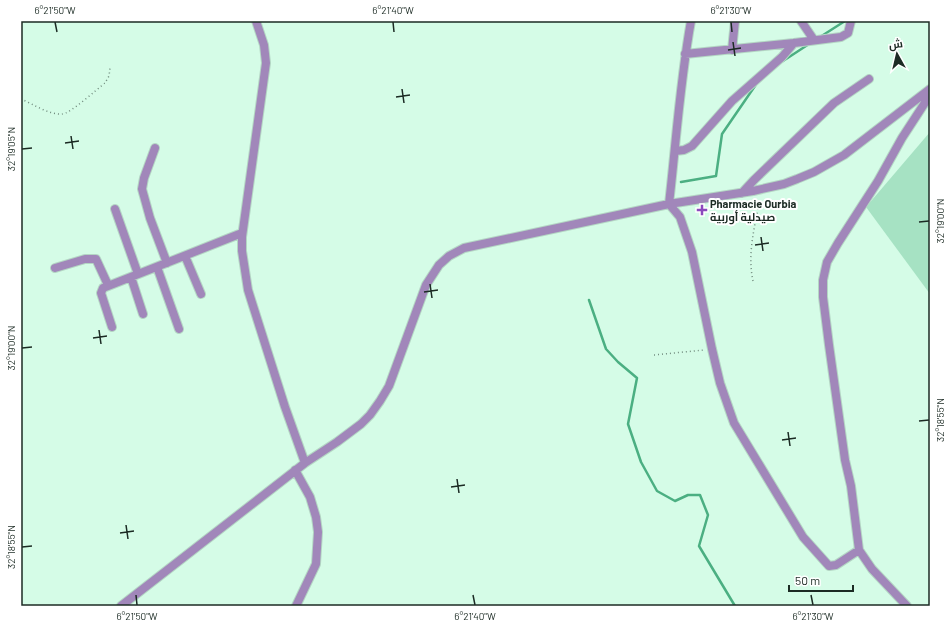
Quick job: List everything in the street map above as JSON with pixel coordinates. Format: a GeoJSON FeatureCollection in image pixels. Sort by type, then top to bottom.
{"type":"FeatureCollection","features":[{"type":"Feature","properties":{"kind":"street"},"geometry":{"type":"LineString","coordinates":[[256,21],[264,45],[266,63],[242,233],[242,251],[248,290],[284,407],[305,463]]}},
{"type":"Feature","properties":{"kind":"street"},"geometry":{"type":"LineString","coordinates":[[691,21],[685,54],[669,204],[680,217],[692,252],[720,383],[734,423],[785,509],[804,537],[828,566],[836,565],[859,550]]}},
{"type":"Feature","properties":{"kind":"street"},"geometry":{"type":"LineString","coordinates":[[732,50],[735,21]]}},
{"type":"Feature","properties":{"kind":"street"},"geometry":{"type":"LineString","coordinates":[[801,21],[814,40]]}},
{"type":"Feature","properties":{"kind":"street"},"geometry":{"type":"LineString","coordinates":[[685,54],[841,37],[848,33],[851,21]]}},
{"type":"Feature","properties":{"kind":"street"},"geometry":{"type":"LineString","coordinates":[[675,151],[684,150],[692,146],[732,101],[782,57],[794,43]]}},
{"type":"Feature","properties":{"kind":"street"},"geometry":{"type":"LineString","coordinates":[[742,193],[834,103],[869,79]]}},
{"type":"Feature","properties":{"kind":"street"},"geometry":{"type":"LineString","coordinates":[[121,606],[295,470],[361,424],[380,401],[389,386],[426,285],[431,275],[449,256],[464,248],[669,204],[762,189],[797,179],[814,172],[860,144],[930,89]]}},
{"type":"Feature","properties":{"kind":"street"},"geometry":{"type":"LineString","coordinates":[[907,606],[872,569],[859,550],[851,486],[845,460],[829,345],[823,297],[823,280],[827,262],[930,95]]}},
{"type":"Feature","properties":{"kind":"street"},"geometry":{"type":"LineString","coordinates":[[155,148],[144,178],[142,189],[150,218],[167,263]]}},
{"type":"Feature","properties":{"kind":"street"},"geometry":{"type":"LineString","coordinates":[[115,209],[134,275],[143,314]]}},
{"type":"Feature","properties":{"kind":"street"},"geometry":{"type":"LineString","coordinates":[[112,327],[101,293],[102,288],[242,233]]}},
{"type":"Feature","properties":{"kind":"street"},"geometry":{"type":"LineString","coordinates":[[186,256],[201,294]]}},
{"type":"Feature","properties":{"kind":"street"},"geometry":{"type":"LineString","coordinates":[[55,268],[85,259],[96,259],[108,285]]}},
{"type":"Feature","properties":{"kind":"street"},"geometry":{"type":"LineString","coordinates":[[157,267],[179,329]]}},
{"type":"Feature","properties":{"kind":"street"},"geometry":{"type":"LineString","coordinates":[[295,470],[310,497],[316,517],[318,532],[316,564],[296,606]]}},
{"type":"Feature","properties":{"kind":"path"},"geometry":{"type":"LineString","coordinates":[[21,99],[52,113],[67,114],[105,83],[109,76],[110,68]]}},
{"type":"Feature","properties":{"kind":"path"},"geometry":{"type":"LineString","coordinates":[[753,281],[750,268],[750,254],[762,189]]}},
{"type":"Feature","properties":{"kind":"path"},"geometry":{"type":"LineString","coordinates":[[654,355],[712,349]]}},
{"type":"Feature","properties":{"kind":"green space"},"geometry":{"type":"Polygon","coordinates":[[[930,132],[930,294],[866,207],[930,132]]]}},
{"type":"Feature","properties":{"kind":"waterway"},"geometry":{"type":"LineString","coordinates":[[820,37],[845,21]]}},
{"type":"Feature","properties":{"kind":"waterway"},"geometry":{"type":"LineString","coordinates":[[783,61],[809,44]]}},
{"type":"Feature","properties":{"kind":"waterway"},"geometry":{"type":"LineString","coordinates":[[681,182],[716,176],[722,134],[757,83]]}},
{"type":"Feature","properties":{"kind":"waterway"},"geometry":{"type":"LineString","coordinates":[[589,300],[606,349],[618,362],[637,378],[628,424],[641,462],[657,491],[675,501],[688,495],[700,495],[708,515],[699,546],[735,606]]}},
{"type":"Feature","properties":{"kind":"place","name":"Pharmacie Ourbia صيدلية أوربية"},"geometry":{"type":"Point","coordinates":[702,210]}}]}
